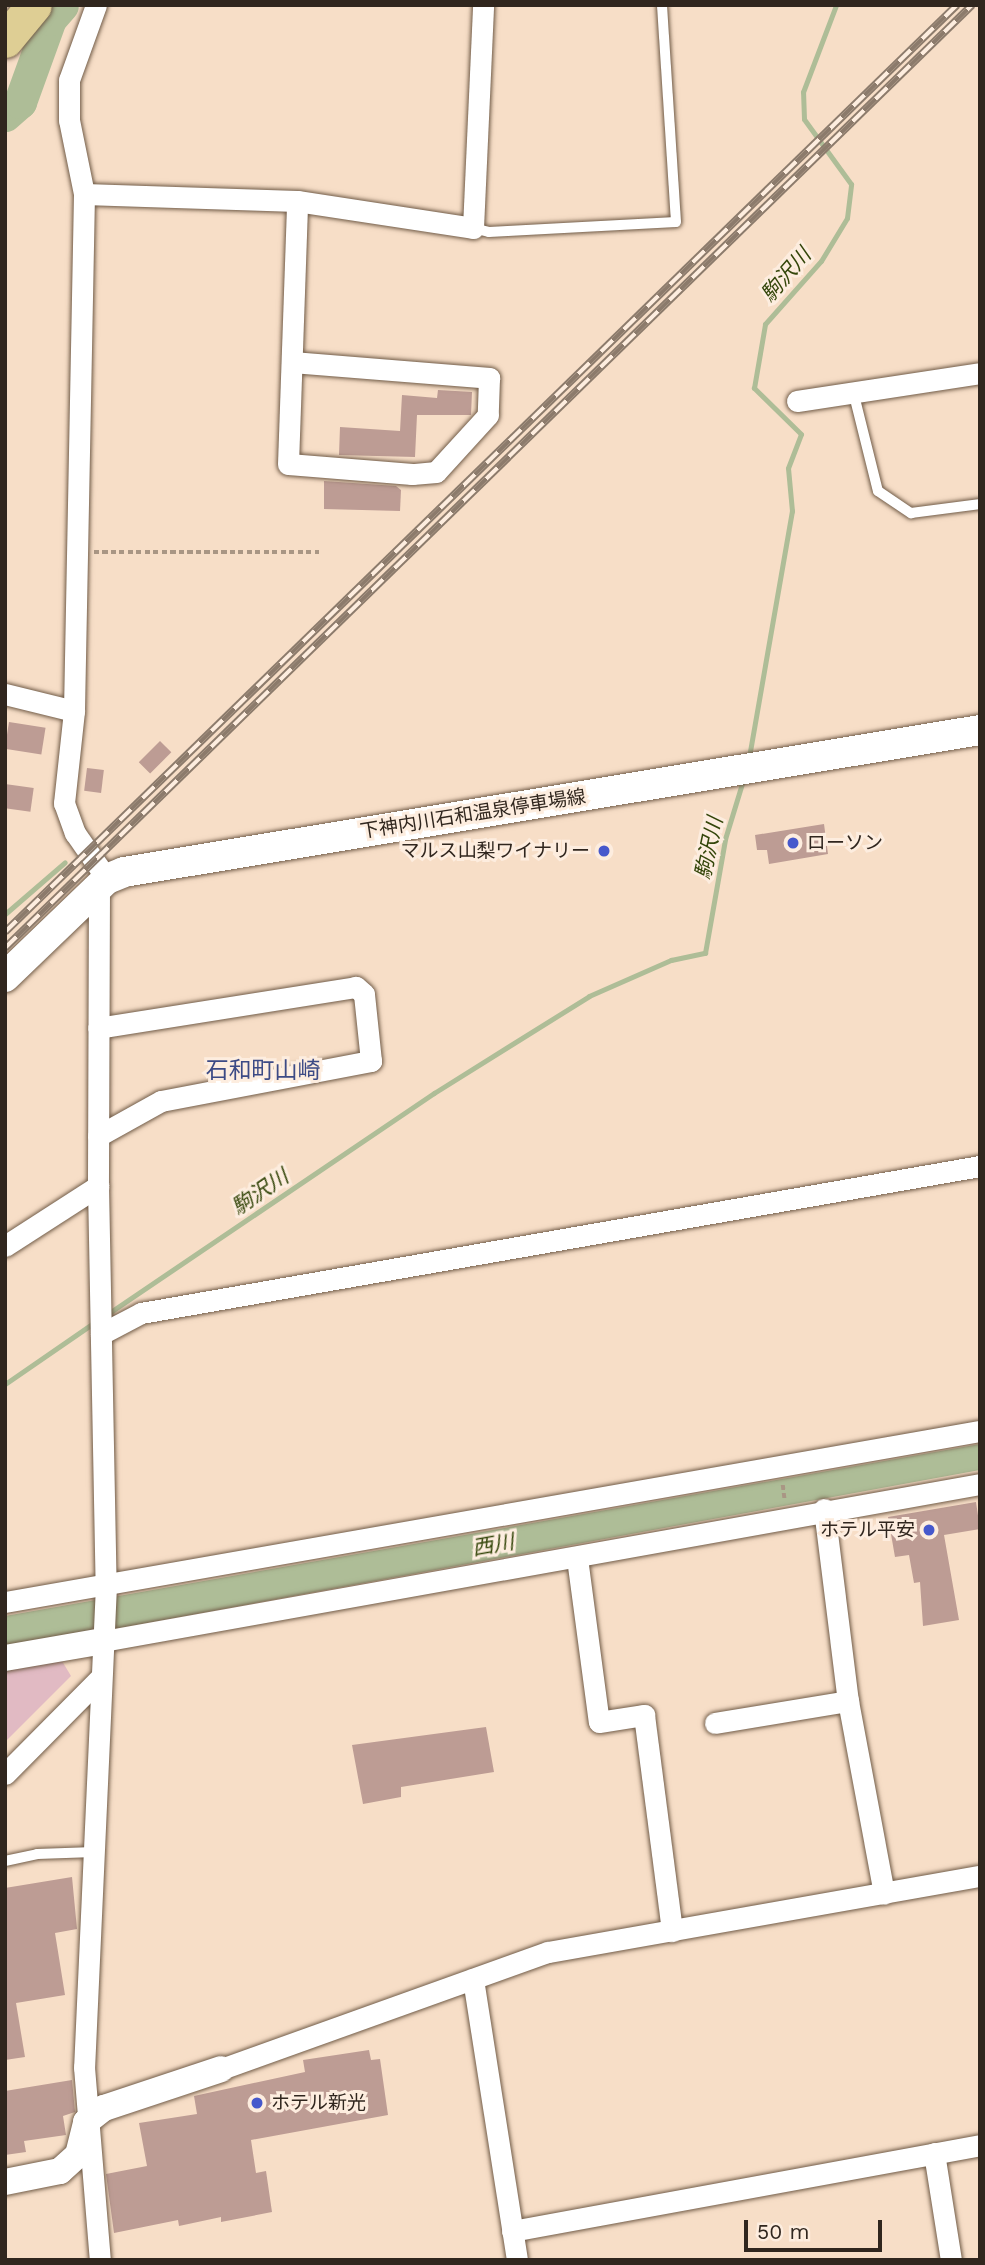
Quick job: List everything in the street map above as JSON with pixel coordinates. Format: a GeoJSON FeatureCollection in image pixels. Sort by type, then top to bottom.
{"type":"FeatureCollection","features":[{"type":"Feature","properties":{"kind":"highway"},"geometry":{"type":"LineString","coordinates":[[5,40],[34,5]]}},
{"type":"Feature","properties":{"kind":"main road","name":"下神内川石和温泉停車場線"},"geometry":{"type":"LineString","coordinates":[[103,884],[980,730]]}},
{"type":"Feature","properties":{"kind":"main road"},"geometry":{"type":"LineString","coordinates":[[5,977],[103,884]]}},
{"type":"Feature","properties":{"kind":"street"},"geometry":{"type":"LineString","coordinates":[[96,5],[69,80],[69,120],[84,194],[74,711],[64,803],[75,833],[103,884],[98,1028],[98,1185],[105,1591],[84,2067],[86,2122],[100,2260]]}},
{"type":"Feature","properties":{"kind":"street"},"geometry":{"type":"LineString","coordinates":[[84,194],[297,201],[473,228],[483,5]]}},
{"type":"Feature","properties":{"kind":"street"},"geometry":{"type":"LineString","coordinates":[[292,362],[489,378],[488,415],[436,471],[294,467],[288,464],[297,201]]}},
{"type":"Feature","properties":{"kind":"street"},"geometry":{"type":"LineString","coordinates":[[797,401],[980,373]]}},
{"type":"Feature","properties":{"kind":"street"},"geometry":{"type":"LineString","coordinates":[[5,694],[74,711]]}},
{"type":"Feature","properties":{"kind":"street"},"geometry":{"type":"LineString","coordinates":[[98,1028],[356,986],[364,995],[371,1061],[161,1101],[98,1136]]}},
{"type":"Feature","properties":{"kind":"street"},"geometry":{"type":"LineString","coordinates":[[101,1333],[141,1313],[980,1166]]}},
{"type":"Feature","properties":{"kind":"street"},"geometry":{"type":"LineString","coordinates":[[5,1245],[98,1185]]}},
{"type":"Feature","properties":{"kind":"street"},"geometry":{"type":"LineString","coordinates":[[5,1602],[105,1591],[780,1465],[980,1432]]}},
{"type":"Feature","properties":{"kind":"street"},"geometry":{"type":"LineString","coordinates":[[5,1658],[103,1637],[577,1558],[824,1510],[980,1484]]}},
{"type":"Feature","properties":{"kind":"street"},"geometry":{"type":"LineString","coordinates":[[824,1510],[848,1700],[884,1894]]}},
{"type":"Feature","properties":{"kind":"street"},"geometry":{"type":"LineString","coordinates":[[577,1558],[599,1722],[644,1715],[672,1931]]}},
{"type":"Feature","properties":{"kind":"street"},"geometry":{"type":"LineString","coordinates":[[5,1774],[100,1678]]}},
{"type":"Feature","properties":{"kind":"street"},"geometry":{"type":"LineString","coordinates":[[715,1723],[848,1700]]}},
{"type":"Feature","properties":{"kind":"street"},"geometry":{"type":"LineString","coordinates":[[5,2182],[60,2171],[78,2155],[86,2122],[124,2100],[221,2069],[548,1952],[980,1876]]}},
{"type":"Feature","properties":{"kind":"street"},"geometry":{"type":"LineString","coordinates":[[473,1979],[517,2260]]}},
{"type":"Feature","properties":{"kind":"street"},"geometry":{"type":"LineString","coordinates":[[512,2231],[980,2145]]}},
{"type":"Feature","properties":{"kind":"street"},"geometry":{"type":"LineString","coordinates":[[933,2153],[951,2260]]}},
{"type":"Feature","properties":{"kind":"lane"},"geometry":{"type":"LineString","coordinates":[[473,228],[489,232],[676,222],[662,5]]}},
{"type":"Feature","properties":{"kind":"lane"},"geometry":{"type":"LineString","coordinates":[[853,391],[878,491],[911,513],[980,504]]}},
{"type":"Feature","properties":{"kind":"lane"},"geometry":{"type":"LineString","coordinates":[[5,1861],[37,1854],[94,1852]]}},
{"type":"Feature","properties":{"kind":"path"},"geometry":{"type":"LineString","coordinates":[[75,552],[319,552]]}},
{"type":"Feature","properties":{"kind":"path"},"geometry":{"type":"LineString","coordinates":[[780,1465],[788,1518]]}},
{"type":"Feature","properties":{"kind":"shaded area"},"geometry":{"type":"Polygon","coordinates":[[[59,1656],[71,1676],[5,1742],[5,1665],[59,1656]]]}},
{"type":"Feature","properties":{"kind":"water","name":"西川"},"geometry":{"type":"Polygon","coordinates":[[[980,1444],[980,1470],[5,1649],[5,1616],[980,1444]]]}},
{"type":"Feature","properties":{"kind":"building"},"geometry":{"type":"Polygon","coordinates":[[[438,390],[472,392],[471,415],[417,415],[415,457],[339,455],[340,427],[400,431],[402,395],[437,398],[438,390]]]}},
{"type":"Feature","properties":{"kind":"building"},"geometry":{"type":"Polygon","coordinates":[[[324,481],[396,486],[401,490],[400,511],[324,509],[324,481]]]}},
{"type":"Feature","properties":{"kind":"building"},"geometry":{"type":"Polygon","coordinates":[[[9,722],[46,728],[41,754],[5,749],[9,722]]]}},
{"type":"Feature","properties":{"kind":"building"},"geometry":{"type":"Polygon","coordinates":[[[160,741],[171,752],[150,774],[139,762],[160,741]]]}},
{"type":"Feature","properties":{"kind":"building"},"geometry":{"type":"Polygon","coordinates":[[[87,768],[104,770],[101,793],[84,791],[87,768]]]}},
{"type":"Feature","properties":{"kind":"building"},"geometry":{"type":"Polygon","coordinates":[[[5,784],[34,788],[30,812],[5,808],[5,784]]]}},
{"type":"Feature","properties":{"kind":"building"},"geometry":{"type":"Polygon","coordinates":[[[824,824],[828,854],[769,864],[767,850],[757,850],[755,835],[824,824]]]}},
{"type":"Feature","properties":{"kind":"building"},"geometry":{"type":"Polygon","coordinates":[[[976,1502],[980,1529],[944,1535],[959,1620],[923,1626],[920,1582],[914,1583],[909,1555],[895,1557],[888,1517],[976,1502]]]}},
{"type":"Feature","properties":{"kind":"building"},"geometry":{"type":"Polygon","coordinates":[[[486,1727],[494,1772],[401,1787],[401,1797],[363,1804],[352,1745],[486,1727]]]}},
{"type":"Feature","properties":{"kind":"building"},"geometry":{"type":"Polygon","coordinates":[[[72,1877],[77,1929],[55,1933],[65,1995],[16,2003],[25,2057],[5,2060],[5,1888],[72,1877]]]}},
{"type":"Feature","properties":{"kind":"building"},"geometry":{"type":"Polygon","coordinates":[[[369,2050],[371,2060],[380,2059],[388,2115],[251,2140],[256,2173],[266,2171],[272,2212],[221,2222],[221,2217],[179,2226],[178,2220],[114,2233],[106,2174],[147,2166],[139,2123],[197,2114],[194,2096],[305,2072],[303,2060],[369,2050]]]}},
{"type":"Feature","properties":{"kind":"building"},"geometry":{"type":"Polygon","coordinates":[[[72,2080],[75,2112],[63,2116],[66,2135],[24,2141],[26,2152],[5,2155],[5,2091],[72,2080]]]}},
{"type":"Feature","properties":{"kind":"waterway"},"geometry":{"type":"LineString","coordinates":[[5,115],[20,102],[50,19],[62,5]]}},
{"type":"Feature","properties":{"kind":"waterway","name":"駒沢川"},"geometry":{"type":"LineString","coordinates":[[749,757],[792,511],[788,468],[801,434],[754,388],[765,324],[821,261],[847,218],[851,184],[804,119],[803,92],[836,5]]}},
{"type":"Feature","properties":{"kind":"waterway","name":"駒沢川"},"geometry":{"type":"LineString","coordinates":[[106,1315],[434,1093],[589,996],[671,960],[705,953],[725,839],[743,780]]}},
{"type":"Feature","properties":{"kind":"waterway"},"geometry":{"type":"LineString","coordinates":[[5,914],[65,862]]}},
{"type":"Feature","properties":{"kind":"waterway","name":"駒沢川"},"geometry":{"type":"LineString","coordinates":[[5,1384],[95,1322]]}},
{"type":"Feature","properties":{"kind":"railway"},"geometry":{"type":"LineString","coordinates":[[5,932],[957,5]]}},
{"type":"Feature","properties":{"kind":"railway"},"geometry":{"type":"LineString","coordinates":[[5,948],[972,5]]}},
{"type":"Feature","properties":{"kind":"place","name":"ローソン"},"geometry":{"type":"Point","coordinates":[793,843]}},
{"type":"Feature","properties":{"kind":"place","name":"マルス山梨ワイナリー"},"geometry":{"type":"Point","coordinates":[604,851]}},
{"type":"Feature","properties":{"kind":"place","name":"ホテル平安"},"geometry":{"type":"Point","coordinates":[929,1530]}},
{"type":"Feature","properties":{"kind":"place","name":"ホテル新光"},"geometry":{"type":"Point","coordinates":[257,2103]}},
{"type":"Feature","properties":{"kind":"district","name":"石和町山崎"},"geometry":{"type":"Point","coordinates":[263,1071]}}]}
